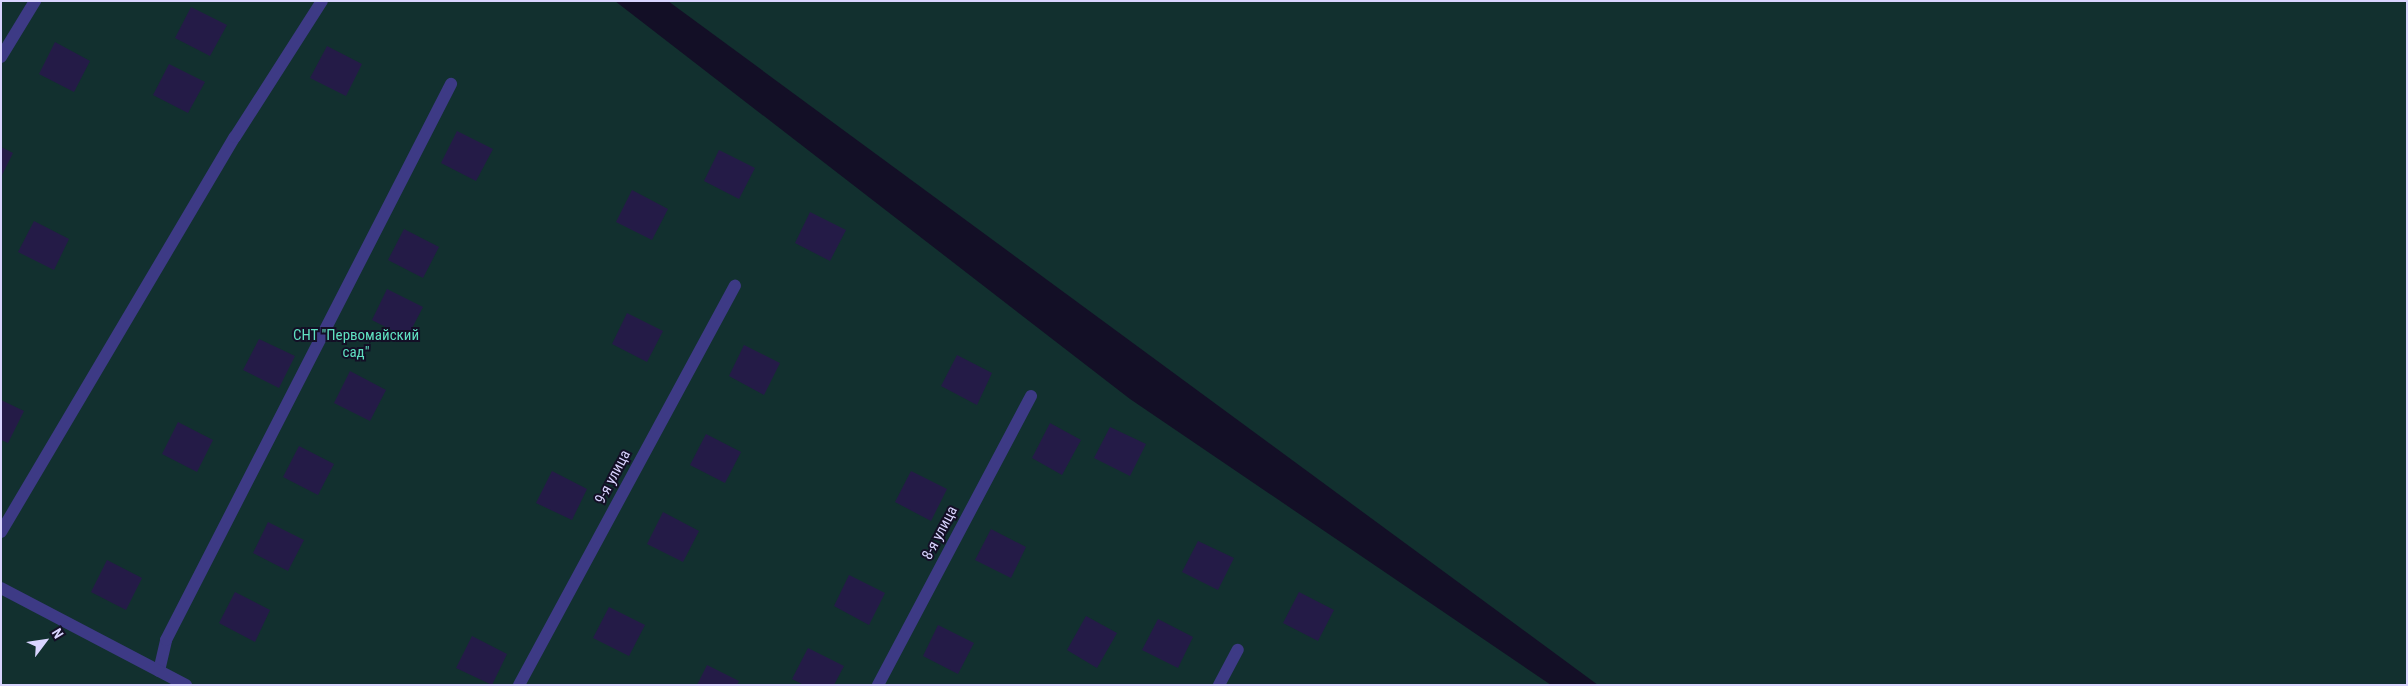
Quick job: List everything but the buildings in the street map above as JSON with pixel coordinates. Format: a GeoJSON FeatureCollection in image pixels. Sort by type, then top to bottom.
{"type":"FeatureCollection","features":[{"type":"Feature","properties":{"kind":"street"},"geometry":{"type":"LineString","coordinates":[[1,57],[35,1]]}},
{"type":"Feature","properties":{"kind":"street"},"geometry":{"type":"LineString","coordinates":[[1,532],[235,137],[322,1]]}},
{"type":"Feature","properties":{"kind":"street"},"geometry":{"type":"LineString","coordinates":[[159,671],[166,640],[451,84]]}},
{"type":"Feature","properties":{"kind":"street","name":"9-я улица"},"geometry":{"type":"LineString","coordinates":[[519,685],[735,286]]}},
{"type":"Feature","properties":{"kind":"street","name":"8-я улица"},"geometry":{"type":"LineString","coordinates":[[878,685],[1031,396]]}},
{"type":"Feature","properties":{"kind":"street"},"geometry":{"type":"LineString","coordinates":[[1,588],[186,685]]}},
{"type":"Feature","properties":{"kind":"street"},"geometry":{"type":"LineString","coordinates":[[1219,685],[1238,650]]}},
{"type":"Feature","properties":{"kind":"green space","name":"СНТ \"Первомайский сад\""},"geometry":{"type":"Polygon","coordinates":[[[1,1],[615,1],[1130,399],[1551,685],[1,685],[1,1]]]}},
{"type":"Feature","properties":{"kind":"green space"},"geometry":{"type":"Polygon","coordinates":[[[668,1],[2407,1],[2407,685],[1598,685],[668,1]]]}}]}
